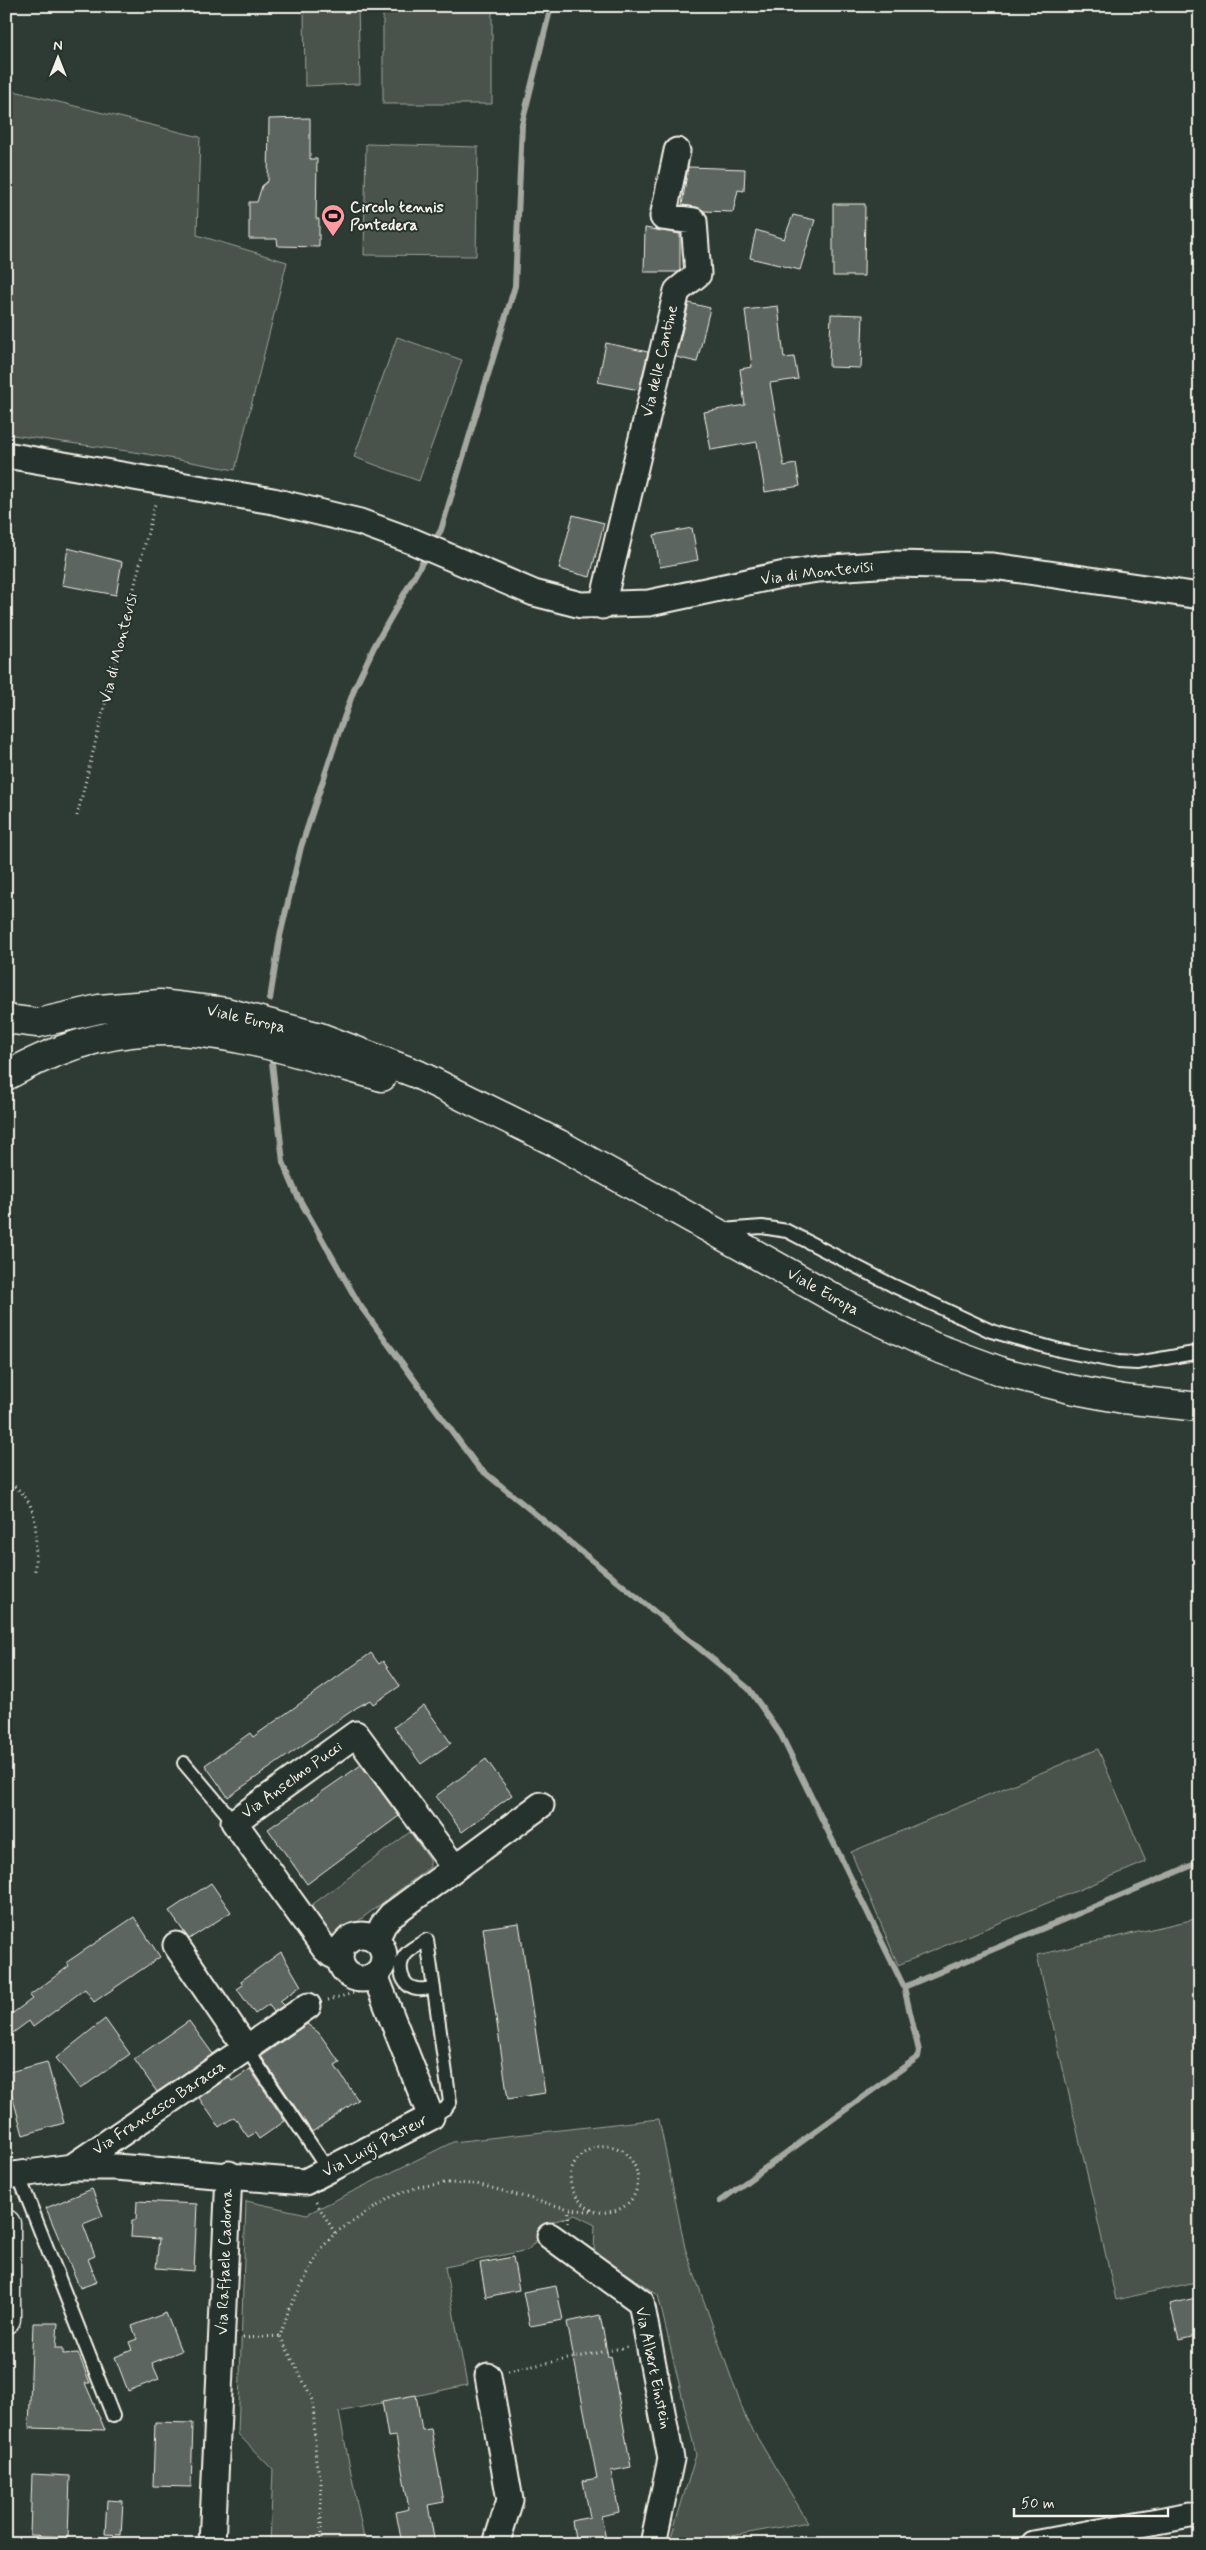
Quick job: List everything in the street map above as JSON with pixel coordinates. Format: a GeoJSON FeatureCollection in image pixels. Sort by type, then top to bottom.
{"type":"FeatureCollection","features":[{"type":"Feature","properties":{"kind":"main road","name":"Viale Europa"},"geometry":{"type":"LineString","coordinates":[[6,1019],[38,1023],[99,1009],[138,1004],[181,1006],[226,1012],[320,1037],[385,1060],[559,1144],[871,1318],[932,1346],[978,1364],[1024,1378],[1098,1395],[1200,1407]]}},
{"type":"Feature","properties":{"kind":"main road","name":"Viale Europa"},"geometry":{"type":"LineString","coordinates":[[6,1076],[54,1052],[85,1042],[136,1032],[190,1030],[230,1036],[290,1050],[473,1103]]}},
{"type":"Feature","properties":{"kind":"main road"},"geometry":{"type":"LineString","coordinates":[[6,2224],[6,2319]]}},
{"type":"Feature","properties":{"kind":"street","name":"Via delle Cantine"},"geometry":{"type":"LineString","coordinates":[[602,606],[677,291],[698,274],[694,221],[662,217],[677,151]]}},
{"type":"Feature","properties":{"kind":"street"},"geometry":{"type":"LineString","coordinates":[[6,455],[161,481]]}},
{"type":"Feature","properties":{"kind":"street","name":"Via di Montevisi"},"geometry":{"type":"LineString","coordinates":[[161,481],[273,501],[360,522],[444,554],[534,593],[570,603],[602,606],[649,603],[818,569],[892,564],[993,566],[1200,596]]}},
{"type":"Feature","properties":{"kind":"street","name":"Via Anselmo Pucci"},"geometry":{"type":"LineString","coordinates":[[339,1957],[332,1955],[325,1949],[234,1822],[356,1734],[454,1867]]}},
{"type":"Feature","properties":{"kind":"street"},"geometry":{"type":"LineString","coordinates":[[376,1940],[383,1925],[391,1915],[541,1805]]}},
{"type":"Feature","properties":{"kind":"street"},"geometry":{"type":"LineString","coordinates":[[356,1935],[364,1935],[376,1940],[383,1950],[384,1962],[377,1980],[362,1980],[351,1977],[345,1972],[339,1957],[342,1946],[347,1940],[356,1935]]}},
{"type":"Feature","properties":{"kind":"street"},"geometry":{"type":"LineString","coordinates":[[176,1945],[246,2048]]}},
{"type":"Feature","properties":{"kind":"street","name":"Via Luigi Pasteur"},"geometry":{"type":"LineString","coordinates":[[229,2174],[305,2182],[431,2117],[377,1980]]}},
{"type":"Feature","properties":{"kind":"street","name":"Via Francesco Baracca"},"geometry":{"type":"LineString","coordinates":[[72,2167],[308,2006]]}},
{"type":"Feature","properties":{"kind":"street","name":"Via Raffaele Cadorna"},"geometry":{"type":"LineString","coordinates":[[12,2175],[72,2167],[148,2168],[229,2174],[212,2544]]}},
{"type":"Feature","properties":{"kind":"street","name":"Via Albert Einstein"},"geometry":{"type":"LineString","coordinates":[[550,2236],[641,2302],[671,2459],[653,2544]]}},
{"type":"Feature","properties":{"kind":"street"},"geometry":{"type":"LineString","coordinates":[[488,2376],[510,2500],[496,2544]]}},
{"type":"Feature","properties":{"kind":"street"},"geometry":{"type":"LineString","coordinates":[[1034,2544],[1190,2515]]}},
{"type":"Feature","properties":{"kind":"lane"},"geometry":{"type":"LineString","coordinates":[[714,1231],[762,1226],[788,1231],[894,1286],[991,1330],[1059,1350],[1118,1362],[1137,1363],[1200,1352]]}},
{"type":"Feature","properties":{"kind":"lane"},"geometry":{"type":"LineString","coordinates":[[184,1763],[234,1822]]}},
{"type":"Feature","properties":{"kind":"lane"},"geometry":{"type":"LineString","coordinates":[[431,2117],[446,2108],[450,2102],[434,1988]]}},
{"type":"Feature","properties":{"kind":"lane"},"geometry":{"type":"LineString","coordinates":[[246,2048],[328,2170]]}},
{"type":"Feature","properties":{"kind":"lane"},"geometry":{"type":"LineString","coordinates":[[12,2175],[113,2416]]}},
{"type":"Feature","properties":{"kind":"path","name":"Via di Montevisi"},"geometry":{"type":"LineString","coordinates":[[77,816],[161,481]]}},
{"type":"Feature","properties":{"kind":"path"},"geometry":{"type":"LineString","coordinates":[[6,1481],[24,1493],[33,1508],[35,1572]]}},
{"type":"Feature","properties":{"kind":"path"},"geometry":{"type":"LineString","coordinates":[[308,2006],[377,1980]]}},
{"type":"Feature","properties":{"kind":"path"},"geometry":{"type":"LineString","coordinates":[[321,2544],[322,2490],[316,2462],[313,2400],[280,2336],[289,2309],[320,2250],[335,2233],[390,2197],[418,2187],[445,2183],[477,2184],[569,2209],[593,2211],[617,2210],[631,2201],[637,2193],[637,2171],[632,2160],[623,2151],[609,2146],[595,2148],[582,2153],[573,2164],[570,2175],[572,2189],[579,2203],[593,2211]]}},
{"type":"Feature","properties":{"kind":"path"},"geometry":{"type":"LineString","coordinates":[[305,2182],[322,2215],[335,2233]]}},
{"type":"Feature","properties":{"kind":"path"},"geometry":{"type":"LineString","coordinates":[[550,2236],[570,2222],[569,2209]]}},
{"type":"Feature","properties":{"kind":"path"},"geometry":{"type":"LineString","coordinates":[[222,2339],[280,2336]]}},
{"type":"Feature","properties":{"kind":"path"},"geometry":{"type":"LineString","coordinates":[[488,2376],[649,2342]]}},
{"type":"Feature","properties":{"kind":"shaded area"},"geometry":{"type":"Polygon","coordinates":[[[304,6],[358,6],[360,84],[305,86],[304,6]]]}},
{"type":"Feature","properties":{"kind":"shaded area"},"geometry":{"type":"Polygon","coordinates":[[[383,6],[492,6],[492,104],[383,104],[383,6]]]}},
{"type":"Feature","properties":{"kind":"shaded area"},"geometry":{"type":"Polygon","coordinates":[[[6,89],[200,137],[197,235],[287,262],[235,470],[141,453],[6,434],[6,89]]]}},
{"type":"Feature","properties":{"kind":"shaded area"},"geometry":{"type":"Polygon","coordinates":[[[366,144],[478,147],[476,256],[364,255],[366,144]]]}},
{"type":"Feature","properties":{"kind":"shaded area"},"geometry":{"type":"Polygon","coordinates":[[[397,337],[462,360],[419,481],[354,457],[397,337]]]}},
{"type":"Feature","properties":{"kind":"shaded area"},"geometry":{"type":"Polygon","coordinates":[[[1098,1749],[1146,1862],[898,1965],[851,1852],[1098,1749]]]}},
{"type":"Feature","properties":{"kind":"shaded area"},"geometry":{"type":"Polygon","coordinates":[[[410,1832],[430,1860],[430,1867],[337,1937],[328,1936],[309,1907],[410,1832]]]}},
{"type":"Feature","properties":{"kind":"shaded area"},"geometry":{"type":"Polygon","coordinates":[[[1200,1918],[1200,2281],[1116,2300],[1037,1955],[1200,1918]]]}},
{"type":"Feature","properties":{"kind":"shaded area"},"geometry":{"type":"Polygon","coordinates":[[[659,2119],[685,2248],[746,2419],[808,2522],[689,2544],[669,2544],[696,2455],[658,2295],[594,2252],[595,2225],[575,2215],[552,2222],[528,2250],[445,2267],[467,2385],[339,2412],[365,2544],[270,2544],[273,2470],[238,2434],[246,2201],[307,2214],[453,2142],[659,2119]]]}},
{"type":"Feature","properties":{"kind":"building"},"geometry":{"type":"Polygon","coordinates":[[[310,118],[310,159],[317,159],[316,219],[319,219],[319,247],[278,246],[277,239],[249,239],[249,202],[257,202],[262,186],[268,181],[269,119],[310,118]]]}},
{"type":"Feature","properties":{"kind":"building"},"geometry":{"type":"Polygon","coordinates":[[[688,167],[745,169],[744,191],[738,190],[733,212],[704,211],[696,207],[682,205],[688,167]]]}},
{"type":"Feature","properties":{"kind":"building"},"geometry":{"type":"Polygon","coordinates":[[[833,204],[865,204],[864,276],[833,276],[833,204]]]}},
{"type":"Feature","properties":{"kind":"building"},"geometry":{"type":"Polygon","coordinates":[[[793,215],[815,220],[800,270],[750,258],[756,230],[784,239],[793,215]]]}},
{"type":"Feature","properties":{"kind":"building"},"geometry":{"type":"Polygon","coordinates":[[[645,228],[680,234],[680,270],[678,272],[644,272],[645,228]]]}},
{"type":"Feature","properties":{"kind":"building"},"geometry":{"type":"Polygon","coordinates":[[[689,303],[710,308],[697,362],[676,357],[689,303]]]}},
{"type":"Feature","properties":{"kind":"building"},"geometry":{"type":"Polygon","coordinates":[[[778,306],[784,358],[794,357],[798,379],[770,383],[784,466],[796,464],[800,486],[765,492],[757,442],[711,450],[704,412],[745,405],[740,369],[752,367],[745,310],[778,306]]]}},
{"type":"Feature","properties":{"kind":"building"},"geometry":{"type":"Polygon","coordinates":[[[831,314],[863,315],[861,368],[829,367],[831,314]]]}},
{"type":"Feature","properties":{"kind":"building"},"geometry":{"type":"Polygon","coordinates":[[[606,343],[648,352],[639,390],[598,382],[606,343]]]}},
{"type":"Feature","properties":{"kind":"building"},"geometry":{"type":"Polygon","coordinates":[[[573,515],[604,523],[590,577],[559,569],[573,515]]]}},
{"type":"Feature","properties":{"kind":"building"},"geometry":{"type":"Polygon","coordinates":[[[692,528],[698,560],[660,567],[654,535],[692,528]]]}},
{"type":"Feature","properties":{"kind":"building"},"geometry":{"type":"Polygon","coordinates":[[[68,548],[122,562],[116,595],[62,585],[68,548]]]}},
{"type":"Feature","properties":{"kind":"building"},"geometry":{"type":"Polygon","coordinates":[[[371,1653],[379,1664],[383,1661],[400,1686],[373,1704],[370,1700],[356,1708],[228,1797],[205,1765],[250,1733],[253,1737],[371,1653]]]}},
{"type":"Feature","properties":{"kind":"building"},"geometry":{"type":"Polygon","coordinates":[[[424,1705],[451,1743],[421,1764],[394,1727],[424,1705]]]}},
{"type":"Feature","properties":{"kind":"building"},"geometry":{"type":"Polygon","coordinates":[[[486,1759],[512,1795],[462,1832],[436,1796],[486,1759]]]}},
{"type":"Feature","properties":{"kind":"building"},"geometry":{"type":"Polygon","coordinates":[[[361,1765],[399,1816],[307,1884],[268,1829],[361,1765]]]}},
{"type":"Feature","properties":{"kind":"building"},"geometry":{"type":"Polygon","coordinates":[[[211,1883],[231,1912],[189,1939],[169,1911],[211,1883]]]}},
{"type":"Feature","properties":{"kind":"building"},"geometry":{"type":"Polygon","coordinates":[[[134,1917],[160,1957],[94,2002],[85,1989],[33,2027],[29,2021],[6,2038],[6,2018],[32,1999],[29,1996],[69,1966],[67,1962],[134,1917]]]}},
{"type":"Feature","properties":{"kind":"building"},"geometry":{"type":"Polygon","coordinates":[[[519,1923],[545,2093],[508,2099],[483,1928],[519,1923]]]}},
{"type":"Feature","properties":{"kind":"building"},"geometry":{"type":"Polygon","coordinates":[[[281,1952],[301,1986],[280,2001],[284,2005],[274,2012],[269,2004],[255,2014],[237,1989],[243,1985],[241,1981],[281,1952]]]}},
{"type":"Feature","properties":{"kind":"building"},"geometry":{"type":"Polygon","coordinates":[[[105,2019],[130,2054],[80,2089],[56,2058],[105,2019]]]}},
{"type":"Feature","properties":{"kind":"building"},"geometry":{"type":"Polygon","coordinates":[[[189,2021],[213,2054],[157,2092],[134,2059],[189,2021]]]}},
{"type":"Feature","properties":{"kind":"building"},"geometry":{"type":"Polygon","coordinates":[[[307,2024],[319,2033],[340,2063],[335,2066],[358,2100],[312,2132],[261,2056],[307,2024]]]}},
{"type":"Feature","properties":{"kind":"building"},"geometry":{"type":"Polygon","coordinates":[[[47,2062],[64,2123],[23,2135],[6,2073],[47,2062]]]}},
{"type":"Feature","properties":{"kind":"building"},"geometry":{"type":"Polygon","coordinates":[[[250,2069],[285,2121],[259,2139],[255,2133],[248,2137],[234,2117],[219,2127],[199,2098],[229,2077],[232,2081],[250,2069]]]}},
{"type":"Feature","properties":{"kind":"building"},"geometry":{"type":"Polygon","coordinates":[[[92,2189],[103,2216],[83,2224],[95,2256],[88,2259],[97,2282],[80,2288],[46,2208],[92,2189]]]}},
{"type":"Feature","properties":{"kind":"building"},"geometry":{"type":"Polygon","coordinates":[[[137,2201],[197,2204],[194,2271],[156,2268],[159,2239],[131,2237],[132,2220],[136,2220],[137,2201]]]}},
{"type":"Feature","properties":{"kind":"building"},"geometry":{"type":"Polygon","coordinates":[[[513,2257],[519,2290],[486,2297],[480,2263],[513,2257]]]}},
{"type":"Feature","properties":{"kind":"building"},"geometry":{"type":"Polygon","coordinates":[[[556,2286],[563,2320],[530,2326],[523,2292],[556,2286]]]}},
{"type":"Feature","properties":{"kind":"building"},"geometry":{"type":"Polygon","coordinates":[[[1200,2297],[1200,2335],[1179,2340],[1170,2304],[1200,2297]]]}},
{"type":"Feature","properties":{"kind":"building"},"geometry":{"type":"Polygon","coordinates":[[[166,2313],[181,2351],[152,2363],[159,2379],[128,2391],[115,2357],[132,2350],[129,2342],[137,2339],[132,2326],[166,2313]]]}},
{"type":"Feature","properties":{"kind":"building"},"geometry":{"type":"Polygon","coordinates":[[[600,2315],[608,2357],[611,2356],[631,2467],[611,2471],[619,2512],[601,2516],[607,2544],[576,2544],[572,2521],[590,2517],[583,2481],[597,2478],[567,2322],[600,2315]]]}},
{"type":"Feature","properties":{"kind":"building"},"geometry":{"type":"Polygon","coordinates":[[[33,2323],[58,2323],[56,2348],[63,2348],[63,2354],[78,2353],[90,2383],[85,2383],[105,2430],[29,2428],[33,2323]]]}},
{"type":"Feature","properties":{"kind":"building"},"geometry":{"type":"Polygon","coordinates":[[[416,2395],[422,2430],[431,2429],[444,2502],[428,2505],[435,2544],[402,2544],[396,2512],[409,2509],[396,2436],[388,2437],[382,2401],[416,2395]]]}},
{"type":"Feature","properties":{"kind":"building"},"geometry":{"type":"Polygon","coordinates":[[[155,2422],[193,2423],[191,2487],[153,2486],[155,2422]]]}},
{"type":"Feature","properties":{"kind":"building"},"geometry":{"type":"Polygon","coordinates":[[[32,2474],[70,2476],[68,2537],[30,2535],[32,2474]]]}},
{"type":"Feature","properties":{"kind":"building"},"geometry":{"type":"Polygon","coordinates":[[[107,2500],[123,2501],[121,2535],[105,2534],[107,2500]]]}},
{"type":"Feature","properties":{"kind":"waterway"},"geometry":{"type":"LineString","coordinates":[[432,545],[441,530],[515,286],[522,124],[551,6]]}},
{"type":"Feature","properties":{"kind":"waterway"},"geometry":{"type":"LineString","coordinates":[[270,999],[280,936],[301,847],[339,732],[355,687],[374,647],[427,554]]}},
{"type":"Feature","properties":{"kind":"waterway"},"geometry":{"type":"LineString","coordinates":[[271,1053],[283,1162],[297,1195],[359,1304],[478,1467],[749,1689],[781,1735],[904,1987],[1200,1862]]}},
{"type":"Feature","properties":{"kind":"waterway"},"geometry":{"type":"LineString","coordinates":[[720,2201],[918,2057],[919,2051],[904,1987]]}},
{"type":"Feature","properties":{"kind":"place","name":"Circolo tennis Pontedera"},"geometry":{"type":"Point","coordinates":[333,237]}}]}
